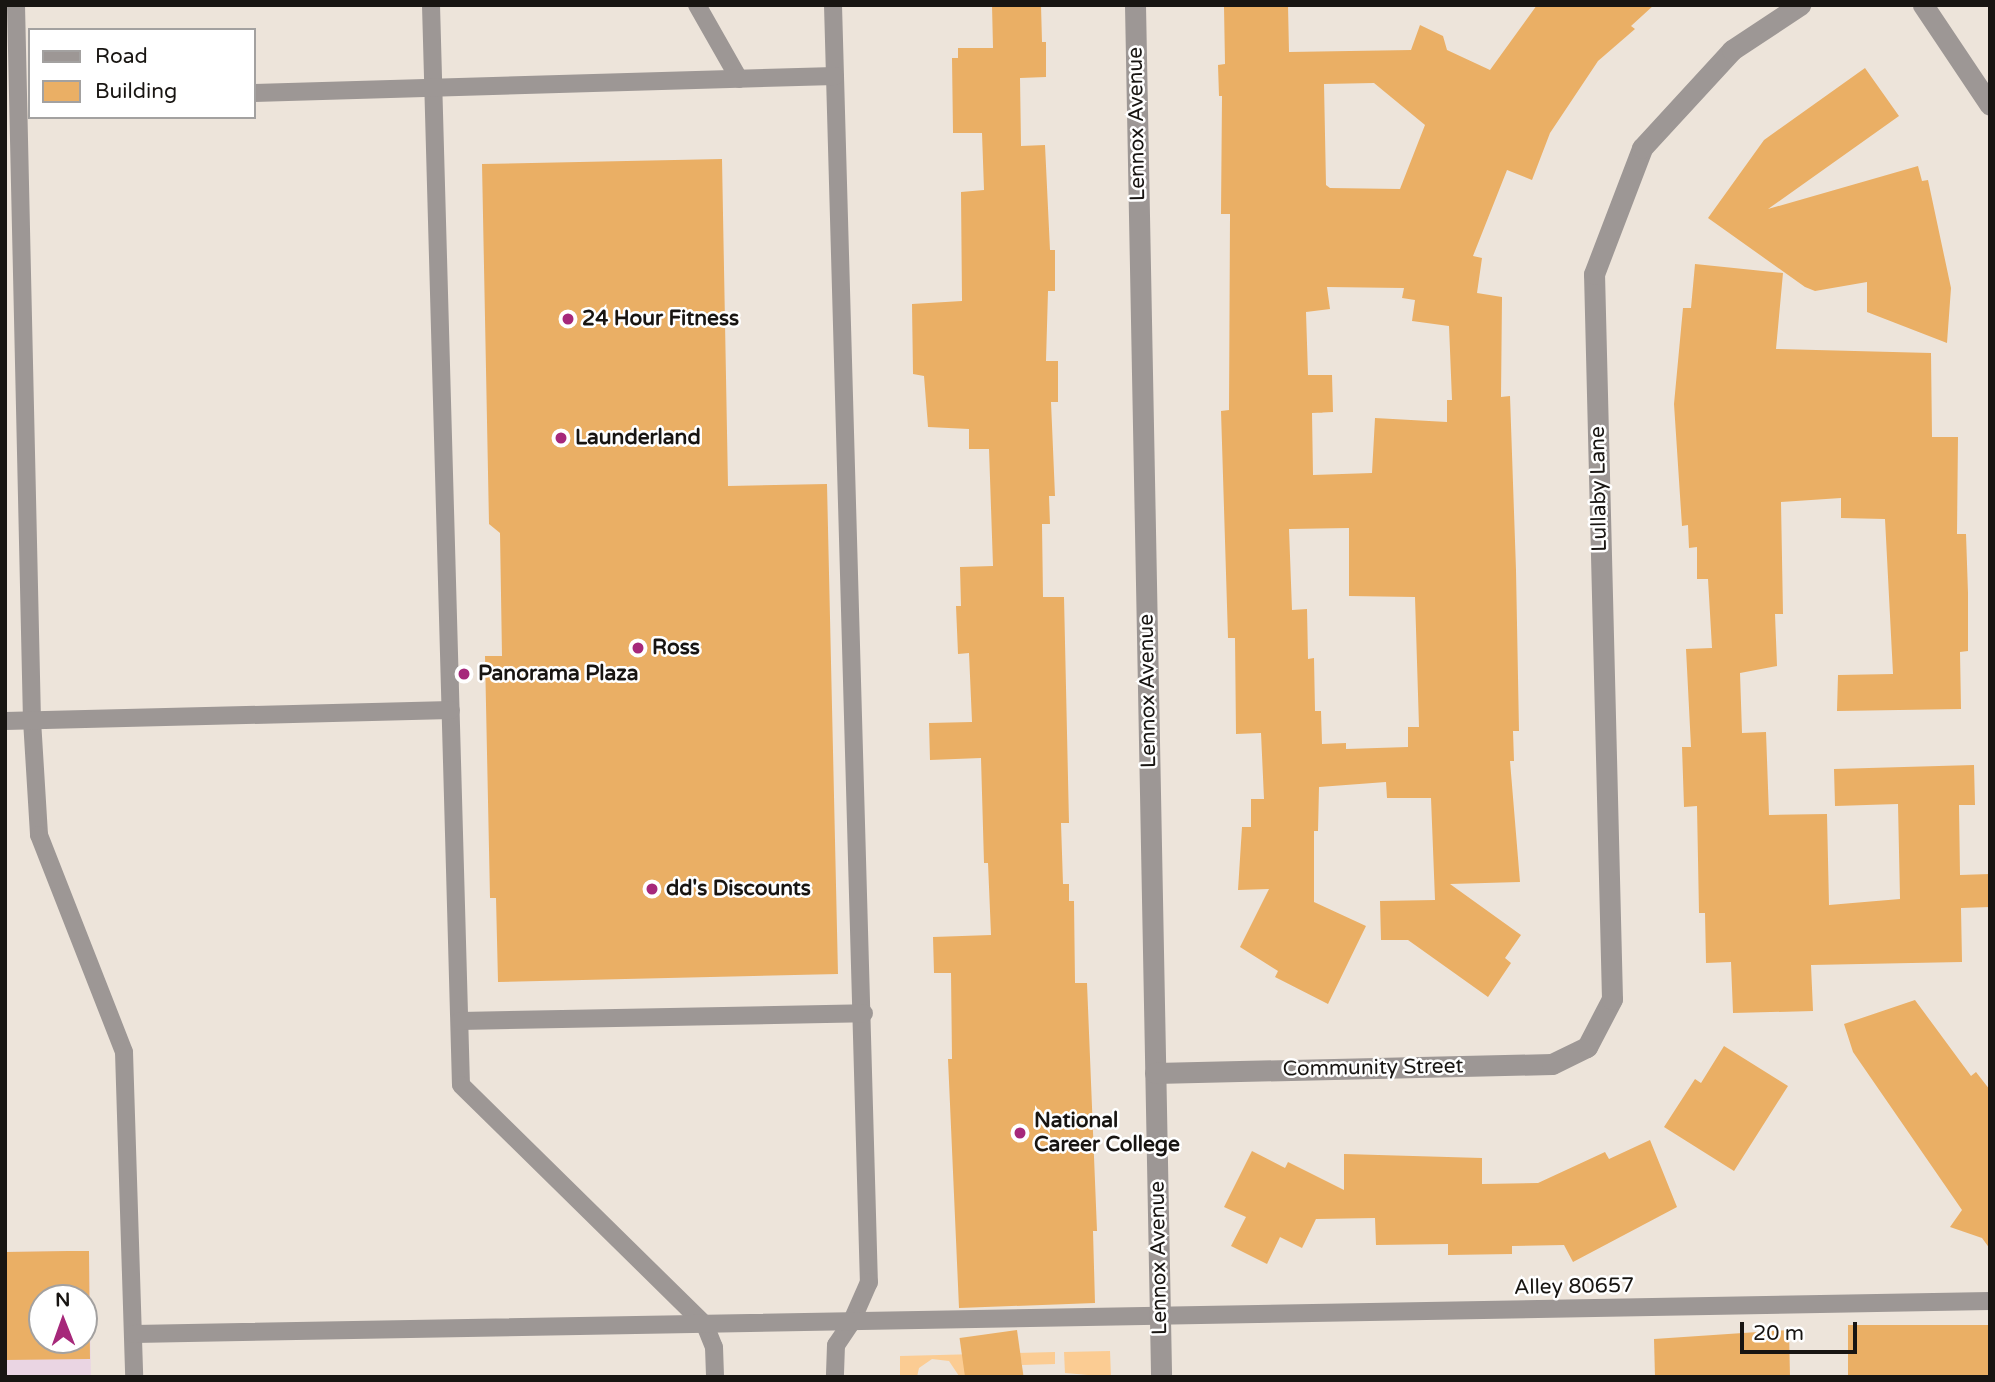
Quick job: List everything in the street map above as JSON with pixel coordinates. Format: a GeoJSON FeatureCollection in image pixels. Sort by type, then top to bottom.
{"type":"FeatureCollection","features":[{"type":"Feature","properties":{"kind":"street","name":"Lennox Avenue"},"geometry":{"type":"LineString","coordinates":[[1135,5],[1161,1377]]}},
{"type":"Feature","properties":{"kind":"street","name":"Lullaby Lane"},"geometry":{"type":"LineString","coordinates":[[1587,1047],[1612,999],[1594,274],[1642,148],[1732,50],[1800,5]]}},
{"type":"Feature","properties":{"kind":"street"},"geometry":{"type":"LineString","coordinates":[[1923,5],[1990,105]]}},
{"type":"Feature","properties":{"kind":"street","name":"Community Street"},"geometry":{"type":"LineString","coordinates":[[1155,1073],[1552,1064],[1587,1047]]}},
{"type":"Feature","properties":{"kind":"lane"},"geometry":{"type":"LineString","coordinates":[[16,5],[24,97],[32,720],[39,835],[124,1052],[134,1377]]}},
{"type":"Feature","properties":{"kind":"lane"},"geometry":{"type":"LineString","coordinates":[[431,5],[461,1085],[705,1325],[714,1347],[715,1377]]}},
{"type":"Feature","properties":{"kind":"lane"},"geometry":{"type":"LineString","coordinates":[[697,5],[739,79]]}},
{"type":"Feature","properties":{"kind":"lane"},"geometry":{"type":"LineString","coordinates":[[833,5],[864,1013],[869,1282],[851,1324],[836,1345],[835,1377]]}},
{"type":"Feature","properties":{"kind":"lane"},"geometry":{"type":"LineString","coordinates":[[256,93],[434,91],[835,76]]}},
{"type":"Feature","properties":{"kind":"lane"},"geometry":{"type":"LineString","coordinates":[[5,721],[451,710]]}},
{"type":"Feature","properties":{"kind":"lane"},"geometry":{"type":"LineString","coordinates":[[460,1021],[864,1013]]}},
{"type":"Feature","properties":{"kind":"lane","name":"Alley 80657"},"geometry":{"type":"LineString","coordinates":[[134,1334],[1160,1319],[1990,1300]]}},
{"type":"Feature","properties":{"kind":"shaded area"},"geometry":{"type":"Polygon","coordinates":[[[89,1251],[90,1284],[28,1284],[28,1354],[91,1354],[91,1377],[5,1377],[5,1252],[89,1251]]]}},
{"type":"Feature","properties":{"kind":"shaded area"},"geometry":{"type":"Polygon","coordinates":[[[1110,1351],[1111,1377],[1065,1373],[1064,1352],[1110,1351]]]}},
{"type":"Feature","properties":{"kind":"shaded area"},"geometry":{"type":"Polygon","coordinates":[[[1055,1352],[1055,1364],[1022,1365],[1021,1360],[988,1375],[959,1376],[949,1361],[932,1359],[919,1368],[917,1377],[900,1377],[900,1356],[1055,1352]]]}},
{"type":"Feature","properties":{"kind":"building"},"geometry":{"type":"Polygon","coordinates":[[[992,5],[1041,5],[1042,42],[1046,42],[1046,77],[1020,78],[1021,146],[1045,145],[1050,250],[1055,250],[1055,291],[1048,291],[1046,361],[1058,361],[1058,402],[1051,402],[1055,496],[1049,496],[1050,524],[1042,524],[1043,597],[1064,597],[1069,823],[1061,823],[1063,884],[1069,884],[1069,901],[1074,901],[1075,983],[1087,983],[1097,1231],[1093,1231],[1095,1303],[959,1308],[948,1059],[952,1059],[951,973],[934,973],[933,937],[991,935],[988,863],[984,863],[981,758],[930,760],[929,723],[972,722],[969,653],[958,654],[956,606],[961,606],[960,567],[993,566],[989,449],[969,449],[969,429],[928,427],[924,376],[913,374],[912,304],[962,301],[961,192],[984,190],[982,133],[953,133],[952,58],[958,58],[958,48],[993,48],[992,5]]]}},
{"type":"Feature","properties":{"kind":"building"},"geometry":{"type":"Polygon","coordinates":[[[1288,5],[1289,52],[1411,50],[1420,25],[1443,36],[1447,50],[1490,70],[1537,5],[1654,5],[1631,26],[1635,29],[1598,61],[1550,133],[1532,180],[1507,170],[1473,256],[1482,258],[1477,293],[1502,297],[1501,397],[1510,396],[1516,570],[1519,731],[1513,731],[1514,761],[1510,761],[1520,882],[1450,884],[1521,935],[1505,958],[1511,963],[1488,997],[1408,940],[1381,940],[1380,901],[1435,900],[1431,798],[1387,798],[1386,782],[1319,787],[1318,831],[1314,831],[1314,902],[1366,926],[1328,1004],[1275,977],[1278,971],[1240,947],[1269,889],[1238,890],[1242,827],[1251,827],[1251,799],[1264,799],[1261,733],[1236,734],[1235,638],[1228,638],[1221,411],[1229,410],[1230,214],[1221,214],[1222,96],[1219,96],[1218,65],[1225,64],[1224,7],[1288,5]],[[1374,83],[1324,84],[1326,185],[1330,188],[1400,189],[1425,125],[1374,83]],[[1327,287],[1330,309],[1306,312],[1308,375],[1332,375],[1333,412],[1312,413],[1313,475],[1372,473],[1375,418],[1447,422],[1447,400],[1452,400],[1449,326],[1412,321],[1415,300],[1402,298],[1404,288],[1327,287]],[[1349,528],[1289,529],[1292,610],[1307,609],[1308,659],[1314,658],[1315,711],[1321,711],[1322,744],[1346,743],[1346,749],[1408,747],[1408,727],[1419,727],[1415,597],[1349,596],[1349,528]]]}},
{"type":"Feature","properties":{"kind":"building"},"geometry":{"type":"Polygon","coordinates":[[[1865,68],[1899,116],[1768,209],[1918,166],[1922,181],[1928,180],[1951,288],[1947,343],[1867,312],[1867,282],[1815,291],[1805,287],[1708,218],[1764,140],[1865,68]]]}},
{"type":"Feature","properties":{"kind":"building"},"geometry":{"type":"Polygon","coordinates":[[[722,159],[728,486],[827,484],[838,974],[498,982],[496,898],[490,898],[485,656],[502,656],[500,533],[489,524],[482,164],[722,159]]]}},
{"type":"Feature","properties":{"kind":"building"},"geometry":{"type":"Polygon","coordinates":[[[1695,264],[1783,273],[1776,349],[1931,353],[1932,437],[1958,437],[1957,534],[1966,534],[1968,593],[1968,651],[1960,652],[1961,709],[1837,711],[1838,675],[1893,674],[1885,519],[1841,518],[1841,498],[1781,502],[1783,614],[1775,614],[1777,666],[1740,673],[1742,733],[1766,732],[1769,815],[1827,814],[1829,905],[1900,899],[1898,804],[1835,806],[1834,769],[1974,765],[1975,805],[1959,805],[1960,875],[1990,874],[1990,907],[1961,908],[1962,962],[1811,965],[1813,1011],[1733,1013],[1731,962],[1706,963],[1705,913],[1699,913],[1697,806],[1684,807],[1682,747],[1691,747],[1686,649],[1712,648],[1708,579],[1697,579],[1697,547],[1689,548],[1688,525],[1682,526],[1674,404],[1683,308],[1691,308],[1695,264]]]}},
{"type":"Feature","properties":{"kind":"building"},"geometry":{"type":"Polygon","coordinates":[[[1915,1000],[1971,1076],[1976,1072],[1990,1090],[1990,1249],[1982,1238],[1950,1227],[1962,1210],[1853,1052],[1844,1024],[1915,1000]]]}},
{"type":"Feature","properties":{"kind":"building"},"geometry":{"type":"Polygon","coordinates":[[[1724,1046],[1788,1086],[1734,1171],[1664,1127],[1695,1079],[1701,1083],[1724,1046]]]}},
{"type":"Feature","properties":{"kind":"building"},"geometry":{"type":"Polygon","coordinates":[[[1650,1140],[1677,1207],[1573,1262],[1564,1245],[1512,1246],[1512,1254],[1448,1255],[1448,1244],[1376,1245],[1375,1218],[1316,1219],[1302,1248],[1280,1237],[1267,1264],[1231,1246],[1246,1217],[1224,1207],[1252,1151],[1285,1168],[1288,1162],[1344,1190],[1344,1154],[1482,1158],[1482,1184],[1538,1183],[1605,1152],[1609,1159],[1650,1140]]]}},
{"type":"Feature","properties":{"kind":"building"},"geometry":{"type":"Polygon","coordinates":[[[89,1251],[89,1284],[28,1284],[28,1354],[90,1354],[90,1359],[5,1360],[5,1252],[89,1251]]]}},
{"type":"Feature","properties":{"kind":"building"},"geometry":{"type":"Polygon","coordinates":[[[1848,1325],[1990,1325],[1990,1377],[1848,1377],[1848,1325]]]}},
{"type":"Feature","properties":{"kind":"building"},"geometry":{"type":"Polygon","coordinates":[[[1017,1330],[1024,1377],[965,1377],[960,1338],[1017,1330]]]}},
{"type":"Feature","properties":{"kind":"building"},"geometry":{"type":"Polygon","coordinates":[[[1789,1330],[1790,1377],[1655,1377],[1654,1339],[1789,1330]]]}},
{"type":"Feature","properties":{"kind":"place","name":"24 Hour Fitness"},"geometry":{"type":"Point","coordinates":[568,319]}},
{"type":"Feature","properties":{"kind":"place","name":"Launderland"},"geometry":{"type":"Point","coordinates":[561,438]}},
{"type":"Feature","properties":{"kind":"place","name":"Ross"},"geometry":{"type":"Point","coordinates":[638,648]}},
{"type":"Feature","properties":{"kind":"place","name":"Panorama Plaza"},"geometry":{"type":"Point","coordinates":[464,674]}},
{"type":"Feature","properties":{"kind":"place","name":"dd's Discounts"},"geometry":{"type":"Point","coordinates":[652,889]}},
{"type":"Feature","properties":{"kind":"place","name":"National Career College"},"geometry":{"type":"Point","coordinates":[1020,1133]}}]}
